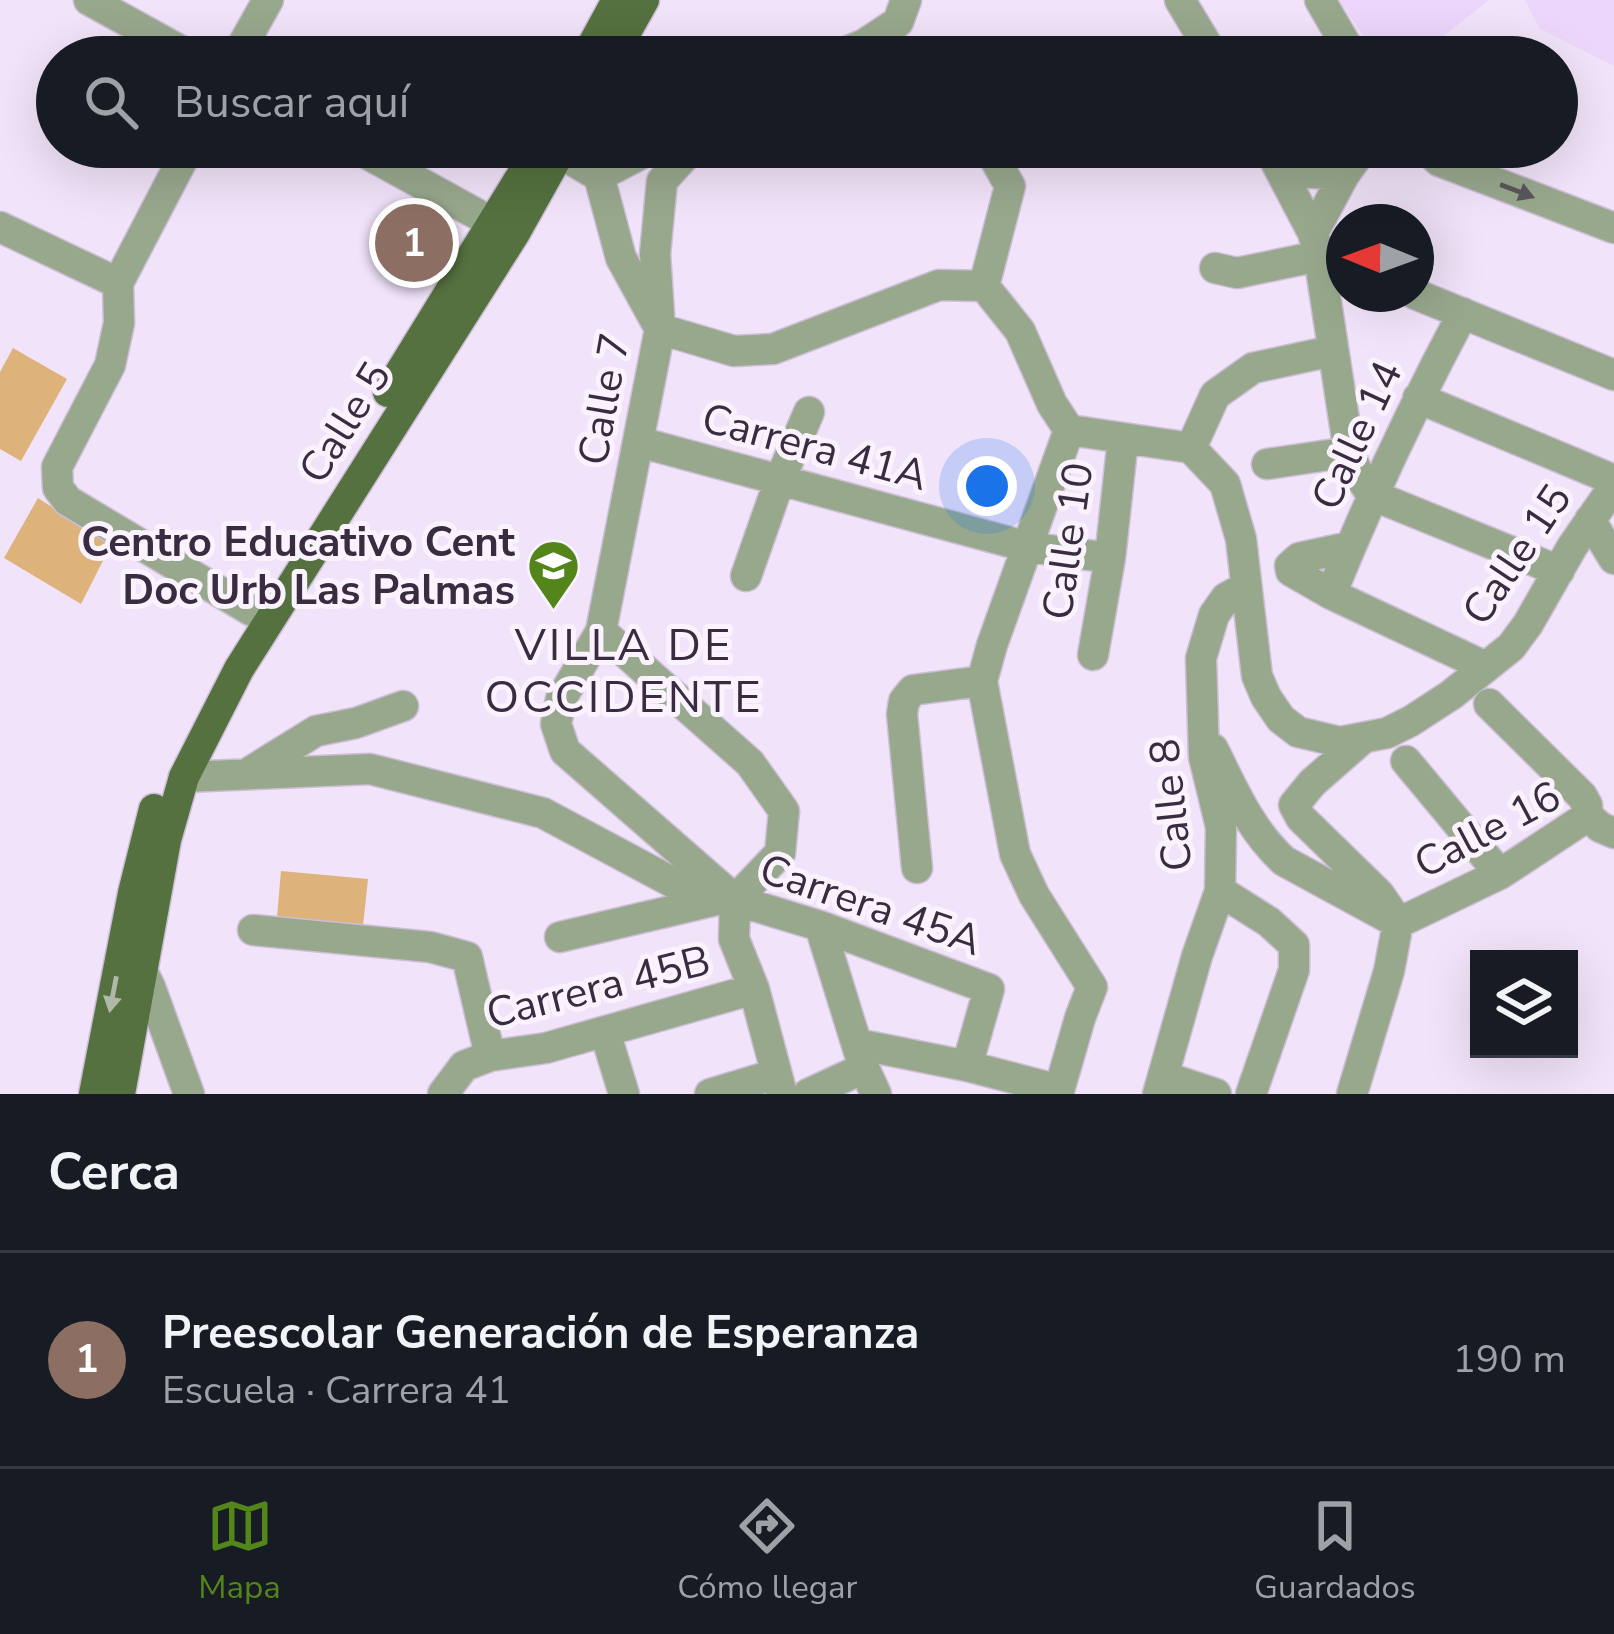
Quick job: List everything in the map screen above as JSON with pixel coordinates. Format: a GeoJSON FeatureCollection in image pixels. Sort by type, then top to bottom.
{"type":"FeatureCollection","features":[{"type":"Feature","properties":{"kind":"main road"},"geometry":{"type":"LineString","coordinates":[[597,36],[617,0]]}},
{"type":"Feature","properties":{"kind":"main road"},"geometry":{"type":"LineString","coordinates":[[624,36],[644,0]]}},
{"type":"Feature","properties":{"kind":"main road","name":"Calle 5"},"geometry":{"type":"LineString","coordinates":[[94,1094],[133,893],[160,789],[178,742],[252,611],[494,223],[539,168]]}},
{"type":"Feature","properties":{"kind":"main road","name":"Calle 5"},"geometry":{"type":"LineString","coordinates":[[120,1094],[166,840],[184,776],[239,669],[514,232],[545,168]]}},
{"type":"Feature","properties":{"kind":"street"},"geometry":{"type":"LineString","coordinates":[[88,0],[154,36]]}},
{"type":"Feature","properties":{"kind":"street"},"geometry":{"type":"LineString","coordinates":[[248,36],[268,0]]}},
{"type":"Feature","properties":{"kind":"street"},"geometry":{"type":"LineString","coordinates":[[877,36],[898,22],[906,0]]}},
{"type":"Feature","properties":{"kind":"street"},"geometry":{"type":"LineString","coordinates":[[1180,0],[1201,36]]}},
{"type":"Feature","properties":{"kind":"street"},"geometry":{"type":"LineString","coordinates":[[1320,0],[1341,36]]}},
{"type":"Feature","properties":{"kind":"street"},"geometry":{"type":"LineString","coordinates":[[178,168],[118,283],[119,323],[110,364],[57,467],[58,488],[68,501],[252,611]]}},
{"type":"Feature","properties":{"kind":"street"},"geometry":{"type":"LineString","coordinates":[[393,168],[494,223]]}},
{"type":"Feature","properties":{"kind":"street"},"geometry":{"type":"LineString","coordinates":[[586,168],[599,176],[621,258],[660,328],[734,351],[773,349],[939,285],[984,286]]}},
{"type":"Feature","properties":{"kind":"street"},"geometry":{"type":"LineString","coordinates":[[599,176],[614,168]]}},
{"type":"Feature","properties":{"kind":"street","name":"Calle 7"},"geometry":{"type":"LineString","coordinates":[[674,168],[662,181],[655,254],[660,328],[601,631],[561,699],[556,724],[565,751],[730,899]]}},
{"type":"Feature","properties":{"kind":"street"},"geometry":{"type":"LineString","coordinates":[[984,286],[1010,186],[1000,168]]}},
{"type":"Feature","properties":{"kind":"street"},"geometry":{"type":"LineString","coordinates":[[1280,168],[1325,252]]}},
{"type":"Feature","properties":{"kind":"street"},"geometry":{"type":"LineString","coordinates":[[1314,168],[1345,175]]}},
{"type":"Feature","properties":{"kind":"street"},"geometry":{"type":"LineString","coordinates":[[1350,168],[1325,252],[1332,351],[1349,452],[1358,474],[1372,494],[1559,571]]}},
{"type":"Feature","properties":{"kind":"street"},"geometry":{"type":"LineString","coordinates":[[1457,168],[1614,228]]}},
{"type":"Feature","properties":{"kind":"street"},"geometry":{"type":"LineString","coordinates":[[0,227],[118,283]]}},
{"type":"Feature","properties":{"kind":"street"},"geometry":{"type":"LineString","coordinates":[[1215,268],[1237,273],[1325,252]]}},
{"type":"Feature","properties":{"kind":"street"},"geometry":{"type":"LineString","coordinates":[[984,286],[1020,331],[1052,404],[1069,430],[1191,448],[1225,484],[1241,538],[1246,587]]}},
{"type":"Feature","properties":{"kind":"street"},"geometry":{"type":"LineString","coordinates":[[1434,302],[1614,375]]}},
{"type":"Feature","properties":{"kind":"street","name":"Calle 14"},"geometry":{"type":"LineString","coordinates":[[1331,594],[1372,494],[1463,313]]}},
{"type":"Feature","properties":{"kind":"street"},"geometry":{"type":"LineString","coordinates":[[1191,448],[1215,395],[1253,368],[1332,351]]}},
{"type":"Feature","properties":{"kind":"street"},"geometry":{"type":"LineString","coordinates":[[1418,398],[1614,483]]}},
{"type":"Feature","properties":{"kind":"street"},"geometry":{"type":"LineString","coordinates":[[746,576],[808,412]]}},
{"type":"Feature","properties":{"kind":"street"},"geometry":{"type":"LineString","coordinates":[[808,1094],[866,1069],[968,1066],[1058,1092],[1092,987],[1034,895],[1016,854],[982,681],[1069,430]]}},
{"type":"Feature","properties":{"kind":"street","name":"Calle 10"},"geometry":{"type":"LineString","coordinates":[[1093,655],[1124,440]]}},
{"type":"Feature","properties":{"kind":"street","name":"Carrera 41A"},"geometry":{"type":"LineString","coordinates":[[639,442],[1028,547],[1110,558]]}},
{"type":"Feature","properties":{"kind":"street"},"geometry":{"type":"LineString","coordinates":[[1268,464],[1349,452]]}},
{"type":"Feature","properties":{"kind":"street","name":"Calle 15"},"geometry":{"type":"LineString","coordinates":[[1246,587],[1257,676],[1281,718],[1298,732],[1340,742],[1387,734],[1486,668],[1510,646],[1614,483]]}},
{"type":"Feature","properties":{"kind":"street"},"geometry":{"type":"LineString","coordinates":[[1590,520],[1614,559]]}},
{"type":"Feature","properties":{"kind":"street"},"geometry":{"type":"LineString","coordinates":[[1350,548],[1299,558],[1290,566],[1294,575],[1486,668]]}},
{"type":"Feature","properties":{"kind":"street","name":"Calle 8"},"geometry":{"type":"LineString","coordinates":[[1161,1086],[1220,891],[1221,827],[1208,782],[1201,658],[1214,615],[1226,598],[1246,587]]}},
{"type":"Feature","properties":{"kind":"street"},"geometry":{"type":"LineString","coordinates":[[601,631],[750,763],[784,811],[780,853],[730,899],[734,939],[754,989],[779,1084],[710,1094]]}},
{"type":"Feature","properties":{"kind":"street"},"geometry":{"type":"LineString","coordinates":[[917,868],[904,701],[913,690],[982,681]]}},
{"type":"Feature","properties":{"kind":"street"},"geometry":{"type":"LineString","coordinates":[[1489,704],[1582,796],[1601,825]]}},
{"type":"Feature","properties":{"kind":"street"},"geometry":{"type":"LineString","coordinates":[[244,775],[316,731],[403,706]]}},
{"type":"Feature","properties":{"kind":"street"},"geometry":{"type":"LineString","coordinates":[[1203,729],[1252,827],[1283,861],[1398,923],[1389,971],[1352,1094]]}},
{"type":"Feature","properties":{"kind":"street","name":"Calle 15"},"geometry":{"type":"LineString","coordinates":[[1361,740],[1296,799],[1295,810],[1379,894],[1398,923]]}},
{"type":"Feature","properties":{"kind":"street"},"geometry":{"type":"LineString","coordinates":[[1406,761],[1500,874]]}},
{"type":"Feature","properties":{"kind":"street","name":"Carrera 45A"},"geometry":{"type":"LineString","coordinates":[[184,776],[370,769],[543,813],[687,890],[820,926],[989,989],[968,1066]]}},
{"type":"Feature","properties":{"kind":"street","name":"Calle 16"},"geometry":{"type":"LineString","coordinates":[[1398,923],[1601,825]]}},
{"type":"Feature","properties":{"kind":"street"},"geometry":{"type":"LineString","coordinates":[[1220,891],[1269,922],[1294,945],[1294,970],[1251,1094]]}},
{"type":"Feature","properties":{"kind":"street","name":"Carrera 45A"},"geometry":{"type":"LineString","coordinates":[[560,938],[730,899]]}},
{"type":"Feature","properties":{"kind":"street"},"geometry":{"type":"LineString","coordinates":[[820,926],[866,1069]]}},
{"type":"Feature","properties":{"kind":"street"},"geometry":{"type":"LineString","coordinates":[[253,929],[430,947],[467,957],[477,1061],[443,1094]]}},
{"type":"Feature","properties":{"kind":"street"},"geometry":{"type":"LineString","coordinates":[[142,971],[189,1094]]}},
{"type":"Feature","properties":{"kind":"street","name":"Carrera 45B"},"geometry":{"type":"LineString","coordinates":[[477,1061],[546,1048],[754,989]]}},
{"type":"Feature","properties":{"kind":"street"},"geometry":{"type":"LineString","coordinates":[[605,1032],[624,1094]]}},
{"type":"Feature","properties":{"kind":"street"},"geometry":{"type":"LineString","coordinates":[[1161,1086],[1216,1094]]}},
{"type":"Feature","properties":{"kind":"shaded area"},"geometry":{"type":"Polygon","coordinates":[[[1339,0],[1489,0],[1444,36],[1364,36],[1339,0]]]}},
{"type":"Feature","properties":{"kind":"shaded area"},"geometry":{"type":"Polygon","coordinates":[[[1525,0],[1614,0],[1614,66],[1578,48],[1578,36],[1555,36],[1539,28],[1525,0]]]}},
{"type":"Feature","properties":{"kind":"shaded area"},"geometry":{"type":"Polygon","coordinates":[[[13,348],[67,379],[21,461],[0,449],[0,372],[13,348]]]}},
{"type":"Feature","properties":{"kind":"shaded area"},"geometry":{"type":"Polygon","coordinates":[[[38,498],[111,545],[81,604],[4,558],[38,498]]]}},
{"type":"Feature","properties":{"kind":"shaded area"},"geometry":{"type":"Polygon","coordinates":[[[281,871],[368,879],[363,926],[277,917],[281,871]]]}},
{"type":"Feature","properties":{"kind":"place","name":"Preescolar Generación de Esperanza"},"geometry":{"type":"Point","coordinates":[414,243]}},
{"type":"Feature","properties":{"kind":"place","name":"Centro Educativo Cent Doc Urb Las Palmas"},"geometry":{"type":"Point","coordinates":[554,611]}},
{"type":"Feature","properties":{"kind":"district","name":"VILLA DE OCCIDENTE"},"geometry":{"type":"Point","coordinates":[624,670]}}]}
